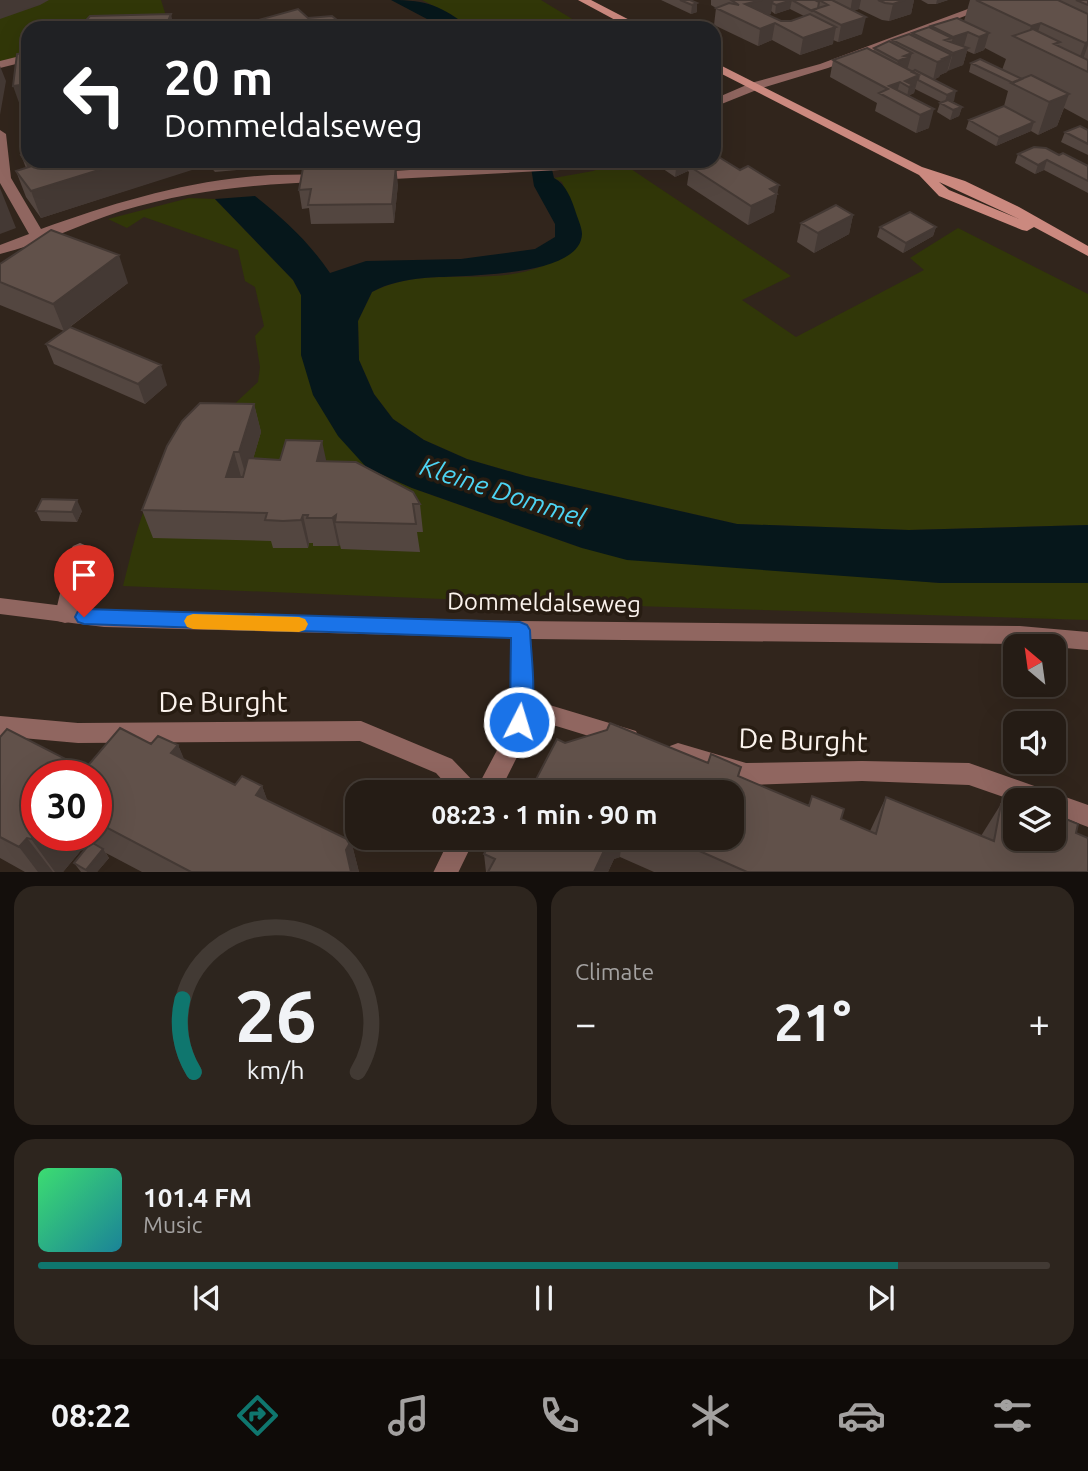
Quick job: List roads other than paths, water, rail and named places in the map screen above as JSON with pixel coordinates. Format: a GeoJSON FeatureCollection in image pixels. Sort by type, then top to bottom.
{"type":"FeatureCollection","features":[{"type":"Feature","properties":{"kind":"main road"},"geometry":{"type":"LineString","coordinates":[[583,0],[625,21]]}},
{"type":"Feature","properties":{"kind":"main road"},"geometry":{"type":"LineString","coordinates":[[721,69],[917,170],[944,193],[999,217],[1064,239],[1088,251]]}},
{"type":"Feature","properties":{"kind":"street"},"geometry":{"type":"LineString","coordinates":[[721,100],[755,86],[824,66],[1001,0],[1014,6]]}},
{"type":"Feature","properties":{"kind":"street"},"geometry":{"type":"LineString","coordinates":[[0,65],[21,59]]}},
{"type":"Feature","properties":{"kind":"street"},"geometry":{"type":"LineString","coordinates":[[0,134],[4,178],[37,236]]}},
{"type":"Feature","properties":{"kind":"street"},"geometry":{"type":"LineString","coordinates":[[359,176],[419,168]]}},
{"type":"Feature","properties":{"kind":"street"},"geometry":{"type":"LineString","coordinates":[[0,250],[170,194],[238,181],[332,178]]}},
{"type":"Feature","properties":{"kind":"street"},"geometry":{"type":"LineString","coordinates":[[65,615],[80,551]]}},
{"type":"Feature","properties":{"kind":"street","name":"Dommeldalseweg"},"geometry":{"type":"LineString","coordinates":[[0,606],[104,619],[520,630],[1020,635],[1088,641]]}},
{"type":"Feature","properties":{"kind":"street"},"geometry":{"type":"LineString","coordinates":[[494,780],[515,739],[522,706],[520,630]]}},
{"type":"Feature","properties":{"kind":"street","name":"De Burght"},"geometry":{"type":"LineString","coordinates":[[522,706],[746,774],[862,771],[969,775],[1013,788]]}},
{"type":"Feature","properties":{"kind":"street","name":"De Burght"},"geometry":{"type":"LineString","coordinates":[[0,726],[78,733],[361,731],[444,766],[457,780]]}},
{"type":"Feature","properties":{"kind":"street"},"geometry":{"type":"LineString","coordinates":[[1066,808],[1088,816]]}},
{"type":"Feature","properties":{"kind":"street"},"geometry":{"type":"LineString","coordinates":[[446,872],[457,850]]}},
{"type":"Feature","properties":{"kind":"water"},"geometry":{"type":"Polygon","coordinates":[[[391,0],[425,3],[461,21],[431,21],[391,0]]]}},
{"type":"Feature","properties":{"kind":"water","name":"Kleine Dommel"},"geometry":{"type":"Polygon","coordinates":[[[531,168],[552,168],[554,178],[568,193],[574,208],[582,234],[576,249],[561,259],[514,272],[410,280],[390,284],[372,292],[358,321],[359,360],[374,394],[393,419],[424,440],[467,459],[526,476],[737,524],[909,530],[1088,525],[1088,583],[940,583],[627,560],[582,548],[412,488],[367,468],[338,436],[313,395],[301,355],[301,295],[293,280],[215,199],[255,196],[296,232],[330,273],[366,261],[461,259],[535,249],[555,237],[555,224],[534,186],[531,168]]]}}]}
